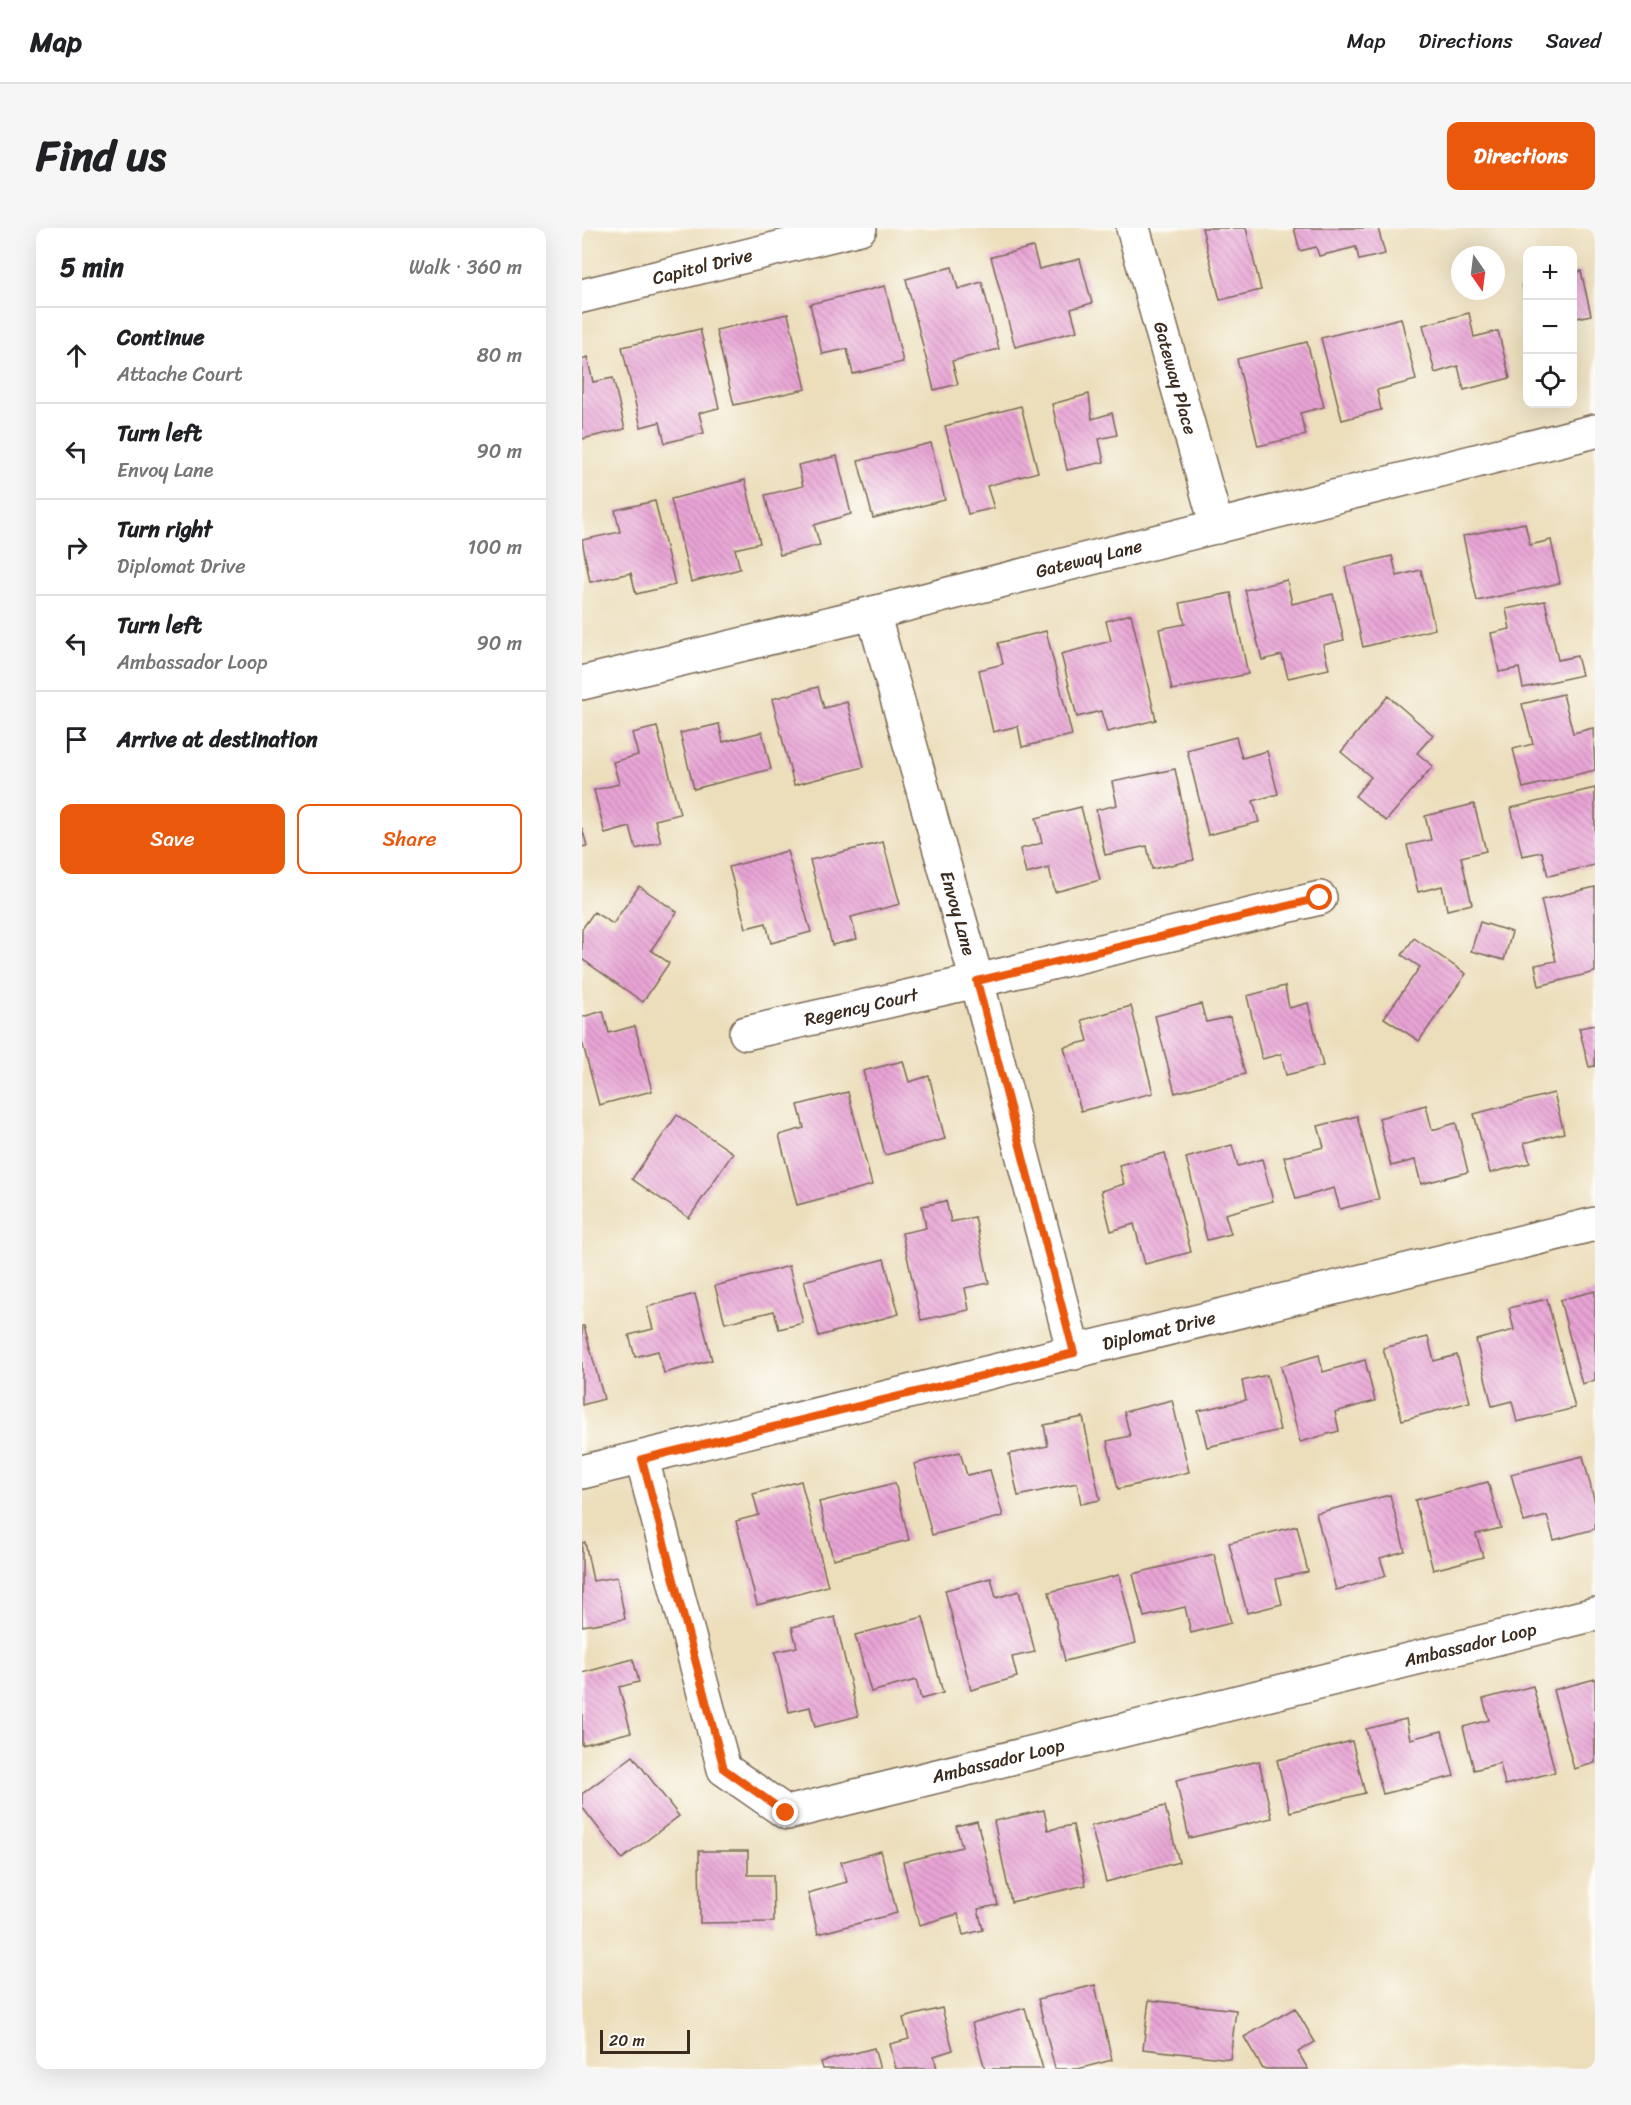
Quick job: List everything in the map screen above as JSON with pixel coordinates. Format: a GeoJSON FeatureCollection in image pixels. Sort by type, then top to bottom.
{"type":"FeatureCollection","features":[{"type":"Feature","properties":{"kind":"street","name":"Capitol Drive"},"geometry":{"type":"LineString","coordinates":[[582,296],[860,228]]}},
{"type":"Feature","properties":{"kind":"street","name":"Gateway Place"},"geometry":{"type":"LineString","coordinates":[[1133,228],[1217,527]]}},
{"type":"Feature","properties":{"kind":"street","name":"Gateway Lane"},"geometry":{"type":"LineString","coordinates":[[582,683],[1594,437]]}},
{"type":"Feature","properties":{"kind":"street","name":"Envoy Lane"},"geometry":{"type":"LineString","coordinates":[[873,613],[977,981],[1074,1353]]}},
{"type":"Feature","properties":{"kind":"street","name":"Regency Court"},"geometry":{"type":"LineString","coordinates":[[746,1033],[977,981],[1320,898]]}},
{"type":"Feature","properties":{"kind":"street","name":"Diplomat Drive"},"geometry":{"type":"LineString","coordinates":[[582,1472],[1595,1224]]}},
{"type":"Feature","properties":{"kind":"street","name":"Ambassador Loop"},"geometry":{"type":"LineString","coordinates":[[642,1459],[724,1769],[786,1813],[1595,1614]]}},
{"type":"Feature","properties":{"kind":"building"},"geometry":{"type":"Polygon","coordinates":[[[1202,228],[1246,228],[1261,290],[1220,300],[1202,228]]]}},
{"type":"Feature","properties":{"kind":"building"},"geometry":{"type":"Polygon","coordinates":[[[1294,228],[1378,228],[1385,254],[1359,260],[1356,247],[1319,256],[1316,247],[1300,251],[1294,228]]]}},
{"type":"Feature","properties":{"kind":"building"},"geometry":{"type":"Polygon","coordinates":[[[1033,247],[1039,269],[1080,259],[1092,303],[1071,309],[1077,331],[1015,347],[991,257],[1033,247]]]}},
{"type":"Feature","properties":{"kind":"building"},"geometry":{"type":"Polygon","coordinates":[[[952,267],[958,289],[982,282],[999,349],[952,361],[958,384],[934,390],[906,279],[952,267]]]}},
{"type":"Feature","properties":{"kind":"building"},"geometry":{"type":"Polygon","coordinates":[[[1581,271],[1591,315],[1577,318],[1577,300],[1577,272],[1581,271]]]}},
{"type":"Feature","properties":{"kind":"building"},"geometry":{"type":"Polygon","coordinates":[[[885,286],[903,362],[853,374],[847,349],[822,354],[810,304],[885,286]]]}},
{"type":"Feature","properties":{"kind":"building"},"geometry":{"type":"Polygon","coordinates":[[[1469,313],[1474,337],[1498,331],[1510,378],[1464,390],[1458,366],[1435,373],[1423,325],[1469,313]]]}},
{"type":"Feature","properties":{"kind":"building"},"geometry":{"type":"Polygon","coordinates":[[[788,314],[806,389],[734,405],[716,330],[788,314]]]}},
{"type":"Feature","properties":{"kind":"building"},"geometry":{"type":"Polygon","coordinates":[[[1401,318],[1416,380],[1377,390],[1381,410],[1342,420],[1321,338],[1401,318]]]}},
{"type":"Feature","properties":{"kind":"building"},"geometry":{"type":"Polygon","coordinates":[[[700,329],[719,408],[699,413],[704,433],[665,443],[660,422],[641,427],[622,347],[700,329]]]}},
{"type":"Feature","properties":{"kind":"building"},"geometry":{"type":"Polygon","coordinates":[[[1307,342],[1324,407],[1300,413],[1306,435],[1258,446],[1237,359],[1307,342]]]}},
{"type":"Feature","properties":{"kind":"building"},"geometry":{"type":"Polygon","coordinates":[[[587,357],[593,382],[613,378],[625,429],[582,439],[582,359],[587,357]]]}},
{"type":"Feature","properties":{"kind":"building"},"geometry":{"type":"Polygon","coordinates":[[[1089,394],[1092,419],[1112,413],[1117,435],[1099,439],[1104,462],[1067,470],[1052,404],[1089,394]]]}},
{"type":"Feature","properties":{"kind":"building"},"geometry":{"type":"Polygon","coordinates":[[[1021,406],[1038,472],[987,486],[994,508],[968,514],[945,426],[1021,406]]]}},
{"type":"Feature","properties":{"kind":"building"},"geometry":{"type":"Polygon","coordinates":[[[931,443],[945,500],[873,518],[858,461],[931,443]]]}},
{"type":"Feature","properties":{"kind":"building"},"geometry":{"type":"Polygon","coordinates":[[[837,456],[851,514],[814,525],[820,545],[780,555],[765,495],[803,486],[798,465],[837,456]]]}},
{"type":"Feature","properties":{"kind":"building"},"geometry":{"type":"Polygon","coordinates":[[[745,480],[760,543],[735,549],[740,569],[691,582],[671,499],[745,480]]]}},
{"type":"Feature","properties":{"kind":"building"},"geometry":{"type":"Polygon","coordinates":[[[655,501],[675,585],[636,594],[631,573],[590,582],[582,540],[620,532],[615,510],[655,501]]]}},
{"type":"Feature","properties":{"kind":"building"},"geometry":{"type":"Polygon","coordinates":[[[1525,523],[1530,545],[1551,540],[1560,583],[1477,601],[1463,536],[1525,523]]]}},
{"type":"Feature","properties":{"kind":"building"},"geometry":{"type":"Polygon","coordinates":[[[1392,556],[1397,576],[1421,570],[1435,629],[1363,647],[1345,567],[1392,556]]]}},
{"type":"Feature","properties":{"kind":"building"},"geometry":{"type":"Polygon","coordinates":[[[1287,580],[1292,604],[1333,594],[1344,640],[1323,645],[1329,669],[1288,678],[1282,655],[1262,660],[1245,590],[1287,580]]]}},
{"type":"Feature","properties":{"kind":"building"},"geometry":{"type":"Polygon","coordinates":[[[1231,593],[1248,674],[1172,690],[1159,629],[1185,624],[1180,603],[1231,593]]]}},
{"type":"Feature","properties":{"kind":"building"},"geometry":{"type":"Polygon","coordinates":[[[1545,601],[1558,660],[1577,656],[1582,675],[1523,688],[1519,668],[1499,672],[1491,633],[1510,629],[1506,609],[1545,601]]]}},
{"type":"Feature","properties":{"kind":"building"},"geometry":{"type":"Polygon","coordinates":[[[1131,614],[1156,720],[1107,732],[1101,711],[1077,717],[1061,654],[1111,641],[1106,621],[1131,614]]]}},
{"type":"Feature","properties":{"kind":"building"},"geometry":{"type":"Polygon","coordinates":[[[1046,631],[1072,735],[1022,747],[1018,726],[993,732],[979,670],[1003,664],[998,643],[1046,631]]]}},
{"type":"Feature","properties":{"kind":"building"},"geometry":{"type":"Polygon","coordinates":[[[818,687],[824,708],[847,702],[864,767],[794,785],[772,699],[818,687]]]}},
{"type":"Feature","properties":{"kind":"building"},"geometry":{"type":"Polygon","coordinates":[[[1563,694],[1573,733],[1593,728],[1595,770],[1523,788],[1513,749],[1533,744],[1522,704],[1563,694]]]}},
{"type":"Feature","properties":{"kind":"building"},"geometry":{"type":"Polygon","coordinates":[[[1388,696],[1433,735],[1417,753],[1433,766],[1386,821],[1355,796],[1371,777],[1341,752],[1388,696]]]}},
{"type":"Feature","properties":{"kind":"building"},"geometry":{"type":"Polygon","coordinates":[[[719,724],[723,742],[762,732],[771,769],[694,789],[680,733],[719,724]]]}},
{"type":"Feature","properties":{"kind":"building"},"geometry":{"type":"Polygon","coordinates":[[[657,727],[680,814],[655,820],[661,842],[636,849],[630,827],[605,834],[594,790],[619,784],[613,762],[638,755],[632,733],[657,727]]]}},
{"type":"Feature","properties":{"kind":"building"},"geometry":{"type":"Polygon","coordinates":[[[1236,737],[1242,758],[1267,751],[1278,794],[1253,801],[1259,822],[1208,835],[1187,750],[1236,737]]]}},
{"type":"Feature","properties":{"kind":"building"},"geometry":{"type":"Polygon","coordinates":[[[1175,769],[1194,860],[1152,869],[1147,846],[1105,855],[1096,810],[1117,805],[1112,782],[1175,769]]]}},
{"type":"Feature","properties":{"kind":"building"},"geometry":{"type":"Polygon","coordinates":[[[1595,788],[1595,865],[1548,876],[1542,852],[1522,856],[1511,808],[1595,788]]]}},
{"type":"Feature","properties":{"kind":"building"},"geometry":{"type":"Polygon","coordinates":[[[1474,804],[1486,851],[1461,857],[1472,904],[1447,910],[1442,886],[1418,892],[1407,845],[1431,840],[1425,816],[1474,804]]]}},
{"type":"Feature","properties":{"kind":"building"},"geometry":{"type":"Polygon","coordinates":[[[1081,807],[1100,880],[1055,892],[1049,868],[1026,874],[1020,849],[1042,843],[1036,818],[1081,807]]]}},
{"type":"Feature","properties":{"kind":"building"},"geometry":{"type":"Polygon","coordinates":[[[582,828],[587,846],[582,847],[582,828]]]}},
{"type":"Feature","properties":{"kind":"building"},"geometry":{"type":"Polygon","coordinates":[[[883,842],[900,904],[851,917],[857,939],[832,945],[810,860],[883,842]]]}},
{"type":"Feature","properties":{"kind":"building"},"geometry":{"type":"Polygon","coordinates":[[[787,851],[811,932],[771,943],[766,923],[746,928],[729,867],[787,851]]]}},
{"type":"Feature","properties":{"kind":"building"},"geometry":{"type":"Polygon","coordinates":[[[639,886],[677,912],[651,950],[669,963],[643,1002],[582,959],[582,929],[594,912],[613,924],[639,886]]]}},
{"type":"Feature","properties":{"kind":"building"},"geometry":{"type":"Polygon","coordinates":[[[1595,887],[1595,972],[1539,986],[1535,965],[1556,961],[1541,900],[1595,887]]]}},
{"type":"Feature","properties":{"kind":"building"},"geometry":{"type":"Polygon","coordinates":[[[1480,922],[1512,932],[1504,960],[1471,951],[1480,922]]]}},
{"type":"Feature","properties":{"kind":"building"},"geometry":{"type":"Polygon","coordinates":[[[1414,938],[1466,974],[1419,1041],[1384,1018],[1420,967],[1402,955],[1414,938]]]}},
{"type":"Feature","properties":{"kind":"building"},"geometry":{"type":"Polygon","coordinates":[[[1285,986],[1289,1008],[1308,1003],[1323,1066],[1286,1075],[1281,1054],[1262,1059],[1247,996],[1285,986]]]}},
{"type":"Feature","properties":{"kind":"building"},"geometry":{"type":"Polygon","coordinates":[[[1201,1004],[1206,1022],[1230,1017],[1245,1074],[1175,1093],[1155,1016],[1201,1004]]]}},
{"type":"Feature","properties":{"kind":"building"},"geometry":{"type":"Polygon","coordinates":[[[1131,1006],[1153,1093],[1081,1111],[1064,1047],[1088,1041],[1082,1020],[1131,1006]]]}},
{"type":"Feature","properties":{"kind":"building"},"geometry":{"type":"Polygon","coordinates":[[[603,1011],[609,1033],[635,1026],[652,1091],[599,1105],[582,1041],[582,1017],[603,1011]]]}},
{"type":"Feature","properties":{"kind":"building"},"geometry":{"type":"Polygon","coordinates":[[[1595,1025],[1595,1066],[1589,1067],[1579,1028],[1595,1025]]]}},
{"type":"Feature","properties":{"kind":"building"},"geometry":{"type":"Polygon","coordinates":[[[903,1061],[909,1082],[929,1076],[945,1139],[885,1155],[863,1071],[903,1061]]]}},
{"type":"Feature","properties":{"kind":"building"},"geometry":{"type":"Polygon","coordinates":[[[848,1092],[872,1185],[797,1205],[779,1135],[804,1128],[798,1105],[848,1092]]]}},
{"type":"Feature","properties":{"kind":"building"},"geometry":{"type":"Polygon","coordinates":[[[1554,1093],[1564,1133],[1524,1143],[1530,1163],[1490,1173],[1474,1114],[1554,1093]]]}},
{"type":"Feature","properties":{"kind":"building"},"geometry":{"type":"Polygon","coordinates":[[[1426,1105],[1432,1130],[1456,1123],[1468,1172],[1421,1184],[1415,1160],[1391,1166],[1379,1118],[1426,1105]]]}},
{"type":"Feature","properties":{"kind":"building"},"geometry":{"type":"Polygon","coordinates":[[[677,1115],[733,1153],[689,1218],[632,1179],[677,1115]]]}},
{"type":"Feature","properties":{"kind":"building"},"geometry":{"type":"Polygon","coordinates":[[[1357,1116],[1379,1199],[1340,1209],[1334,1188],[1296,1199],[1284,1157],[1324,1147],[1318,1126],[1357,1116]]]}},
{"type":"Feature","properties":{"kind":"building"},"geometry":{"type":"Polygon","coordinates":[[[1232,1145],[1238,1166],[1262,1159],[1273,1201],[1225,1214],[1231,1234],[1207,1240],[1186,1158],[1232,1145]]]}},
{"type":"Feature","properties":{"kind":"building"},"geometry":{"type":"Polygon","coordinates":[[[1165,1153],[1191,1252],[1145,1264],[1134,1224],[1111,1231],[1101,1191],[1124,1184],[1119,1165],[1165,1153]]]}},
{"type":"Feature","properties":{"kind":"building"},"geometry":{"type":"Polygon","coordinates":[[[946,1201],[951,1222],[975,1217],[989,1283],[965,1288],[969,1310],[921,1320],[902,1233],[926,1228],[922,1206],[946,1201]]]}},
{"type":"Feature","properties":{"kind":"building"},"geometry":{"type":"Polygon","coordinates":[[[884,1259],[899,1314],[819,1336],[804,1281],[884,1259]]]}},
{"type":"Feature","properties":{"kind":"building"},"geometry":{"type":"Polygon","coordinates":[[[789,1266],[803,1323],[779,1329],[774,1311],[725,1323],[715,1286],[789,1266]]]}},
{"type":"Feature","properties":{"kind":"building"},"geometry":{"type":"Polygon","coordinates":[[[1595,1291],[1595,1380],[1582,1384],[1560,1300],[1595,1291]]]}},
{"type":"Feature","properties":{"kind":"building"},"geometry":{"type":"Polygon","coordinates":[[[695,1294],[712,1360],[664,1373],[658,1351],[635,1357],[629,1335],[653,1329],[647,1307],[695,1294]]]}},
{"type":"Feature","properties":{"kind":"building"},"geometry":{"type":"Polygon","coordinates":[[[1547,1299],[1575,1408],[1517,1422],[1512,1401],[1492,1406],[1476,1340],[1514,1330],[1509,1308],[1547,1299]]]}},
{"type":"Feature","properties":{"kind":"building"},"geometry":{"type":"Polygon","coordinates":[[[582,1326],[584,1326],[604,1399],[582,1405],[582,1326]]]}},
{"type":"Feature","properties":{"kind":"building"},"geometry":{"type":"Polygon","coordinates":[[[1428,1337],[1434,1361],[1457,1355],[1470,1402],[1402,1420],[1383,1348],[1428,1337]]]}},
{"type":"Feature","properties":{"kind":"building"},"geometry":{"type":"Polygon","coordinates":[[[1319,1355],[1323,1372],[1365,1360],[1375,1401],[1335,1412],[1339,1431],[1300,1442],[1281,1366],[1319,1355]]]}},
{"type":"Feature","properties":{"kind":"building"},"geometry":{"type":"Polygon","coordinates":[[[1267,1375],[1280,1430],[1207,1447],[1198,1411],[1246,1400],[1242,1381],[1267,1375]]]}},
{"type":"Feature","properties":{"kind":"building"},"geometry":{"type":"Polygon","coordinates":[[[1172,1400],[1189,1472],[1118,1489],[1107,1441],[1130,1436],[1124,1412],[1172,1400]]]}},
{"type":"Feature","properties":{"kind":"building"},"geometry":{"type":"Polygon","coordinates":[[[1083,1417],[1100,1500],[1081,1504],[1077,1483],[1018,1496],[1009,1454],[1048,1446],[1044,1425],[1083,1417]]]}},
{"type":"Feature","properties":{"kind":"building"},"geometry":{"type":"Polygon","coordinates":[[[960,1452],[967,1475],[990,1470],[1003,1516],[932,1535],[914,1464],[960,1452]]]}},
{"type":"Feature","properties":{"kind":"building"},"geometry":{"type":"Polygon","coordinates":[[[1583,1456],[1595,1503],[1595,1529],[1554,1540],[1547,1516],[1524,1522],[1511,1474],[1583,1456]]]}},
{"type":"Feature","properties":{"kind":"building"},"geometry":{"type":"Polygon","coordinates":[[[801,1481],[828,1586],[757,1605],[736,1521],[759,1515],[753,1494],[801,1481]]]}},
{"type":"Feature","properties":{"kind":"building"},"geometry":{"type":"Polygon","coordinates":[[[1488,1482],[1501,1528],[1476,1534],[1483,1557],[1433,1570],[1415,1500],[1488,1482]]]}},
{"type":"Feature","properties":{"kind":"building"},"geometry":{"type":"Polygon","coordinates":[[[895,1483],[909,1540],[833,1559],[819,1502],[895,1483]]]}},
{"type":"Feature","properties":{"kind":"building"},"geometry":{"type":"Polygon","coordinates":[[[1390,1495],[1405,1551],[1380,1558],[1386,1576],[1336,1590],[1316,1513],[1390,1495]]]}},
{"type":"Feature","properties":{"kind":"building"},"geometry":{"type":"Polygon","coordinates":[[[1297,1526],[1308,1572],[1276,1579],[1282,1604],[1247,1613],[1229,1543],[1297,1526]]]}},
{"type":"Feature","properties":{"kind":"building"},"geometry":{"type":"Polygon","coordinates":[[[585,1542],[593,1581],[617,1577],[625,1619],[582,1626],[582,1543],[585,1542]]]}},
{"type":"Feature","properties":{"kind":"building"},"geometry":{"type":"Polygon","coordinates":[[[1214,1554],[1231,1623],[1191,1633],[1185,1607],[1144,1617],[1133,1574],[1214,1554]]]}},
{"type":"Feature","properties":{"kind":"building"},"geometry":{"type":"Polygon","coordinates":[[[1119,1575],[1136,1643],[1065,1661],[1049,1592],[1119,1575]]]}},
{"type":"Feature","properties":{"kind":"building"},"geometry":{"type":"Polygon","coordinates":[[[991,1578],[996,1598],[1019,1591],[1035,1652],[1012,1657],[1017,1677],[971,1690],[945,1590],[991,1578]]]}},
{"type":"Feature","properties":{"kind":"building"},"geometry":{"type":"Polygon","coordinates":[[[835,1617],[858,1716],[815,1727],[810,1707],[789,1712],[775,1652],[797,1647],[792,1627],[835,1617]]]}},
{"type":"Feature","properties":{"kind":"building"},"geometry":{"type":"Polygon","coordinates":[[[923,1617],[943,1693],[921,1699],[916,1680],[871,1692],[855,1635],[923,1617]]]}},
{"type":"Feature","properties":{"kind":"building"},"geometry":{"type":"Polygon","coordinates":[[[633,1659],[639,1682],[619,1687],[631,1732],[582,1745],[582,1673],[633,1659]]]}},
{"type":"Feature","properties":{"kind":"building"},"geometry":{"type":"Polygon","coordinates":[[[1595,1679],[1595,1763],[1574,1769],[1553,1690],[1595,1679]]]}},
{"type":"Feature","properties":{"kind":"building"},"geometry":{"type":"Polygon","coordinates":[[[1533,1686],[1555,1772],[1505,1785],[1500,1763],[1474,1770],[1463,1727],[1489,1720],[1483,1699],[1533,1686]]]}},
{"type":"Feature","properties":{"kind":"building"},"geometry":{"type":"Polygon","coordinates":[[[1406,1719],[1410,1739],[1442,1731],[1454,1776],[1383,1794],[1366,1729],[1406,1719]]]}},
{"type":"Feature","properties":{"kind":"building"},"geometry":{"type":"Polygon","coordinates":[[[1352,1741],[1365,1793],[1290,1812],[1277,1760],[1352,1741]]]}},
{"type":"Feature","properties":{"kind":"building"},"geometry":{"type":"Polygon","coordinates":[[[633,1756],[679,1816],[622,1859],[582,1807],[582,1794],[633,1756]]]}},
{"type":"Feature","properties":{"kind":"building"},"geometry":{"type":"Polygon","coordinates":[[[1259,1761],[1272,1818],[1189,1838],[1176,1780],[1259,1761]]]}},
{"type":"Feature","properties":{"kind":"building"},"geometry":{"type":"Polygon","coordinates":[[[1165,1806],[1179,1862],[1106,1882],[1091,1826],[1165,1806]]]}},
{"type":"Feature","properties":{"kind":"building"},"geometry":{"type":"Polygon","coordinates":[[[1044,1810],[1048,1830],[1073,1825],[1086,1885],[1011,1902],[994,1821],[1044,1810]]]}},
{"type":"Feature","properties":{"kind":"building"},"geometry":{"type":"Polygon","coordinates":[[[977,1821],[998,1905],[978,1909],[983,1930],[963,1935],[958,1914],[919,1925],[903,1862],[962,1847],[956,1826],[977,1821]]]}},
{"type":"Feature","properties":{"kind":"building"},"geometry":{"type":"Polygon","coordinates":[[[699,1851],[748,1851],[748,1875],[773,1875],[774,1922],[700,1923],[699,1851]]]}},
{"type":"Feature","properties":{"kind":"building"},"geometry":{"type":"Polygon","coordinates":[[[881,1851],[897,1913],[818,1934],[808,1893],[847,1882],[841,1862],[881,1851]]]}},
{"type":"Feature","properties":{"kind":"building"},"geometry":{"type":"Polygon","coordinates":[[[1095,1985],[1112,2060],[1078,2069],[1055,2069],[1038,1999],[1095,1985]]]}},
{"type":"Feature","properties":{"kind":"building"},"geometry":{"type":"Polygon","coordinates":[[[1149,2000],[1236,2010],[1230,2059],[1143,2049],[1149,2000]]]}},
{"type":"Feature","properties":{"kind":"building"},"geometry":{"type":"Polygon","coordinates":[[[942,2008],[953,2050],[934,2056],[937,2069],[896,2069],[890,2044],[909,2039],[903,2018],[942,2008]]]}},
{"type":"Feature","properties":{"kind":"building"},"geometry":{"type":"Polygon","coordinates":[[[1025,2008],[1043,2069],[985,2069],[972,2023],[1025,2008]]]}},
{"type":"Feature","properties":{"kind":"building"},"geometry":{"type":"Polygon","coordinates":[[[1295,2008],[1315,2042],[1298,2052],[1308,2069],[1263,2069],[1244,2037],[1295,2008]]]}},
{"type":"Feature","properties":{"kind":"building"},"geometry":{"type":"Polygon","coordinates":[[[874,2048],[880,2069],[823,2069],[821,2062],[874,2048]]]}},
{"type":"Feature","properties":{"kind":"route"},"geometry":{"type":"LineString","coordinates":[[786,1813],[724,1769],[642,1459],[1074,1353],[977,981],[1320,898]]}}]}
